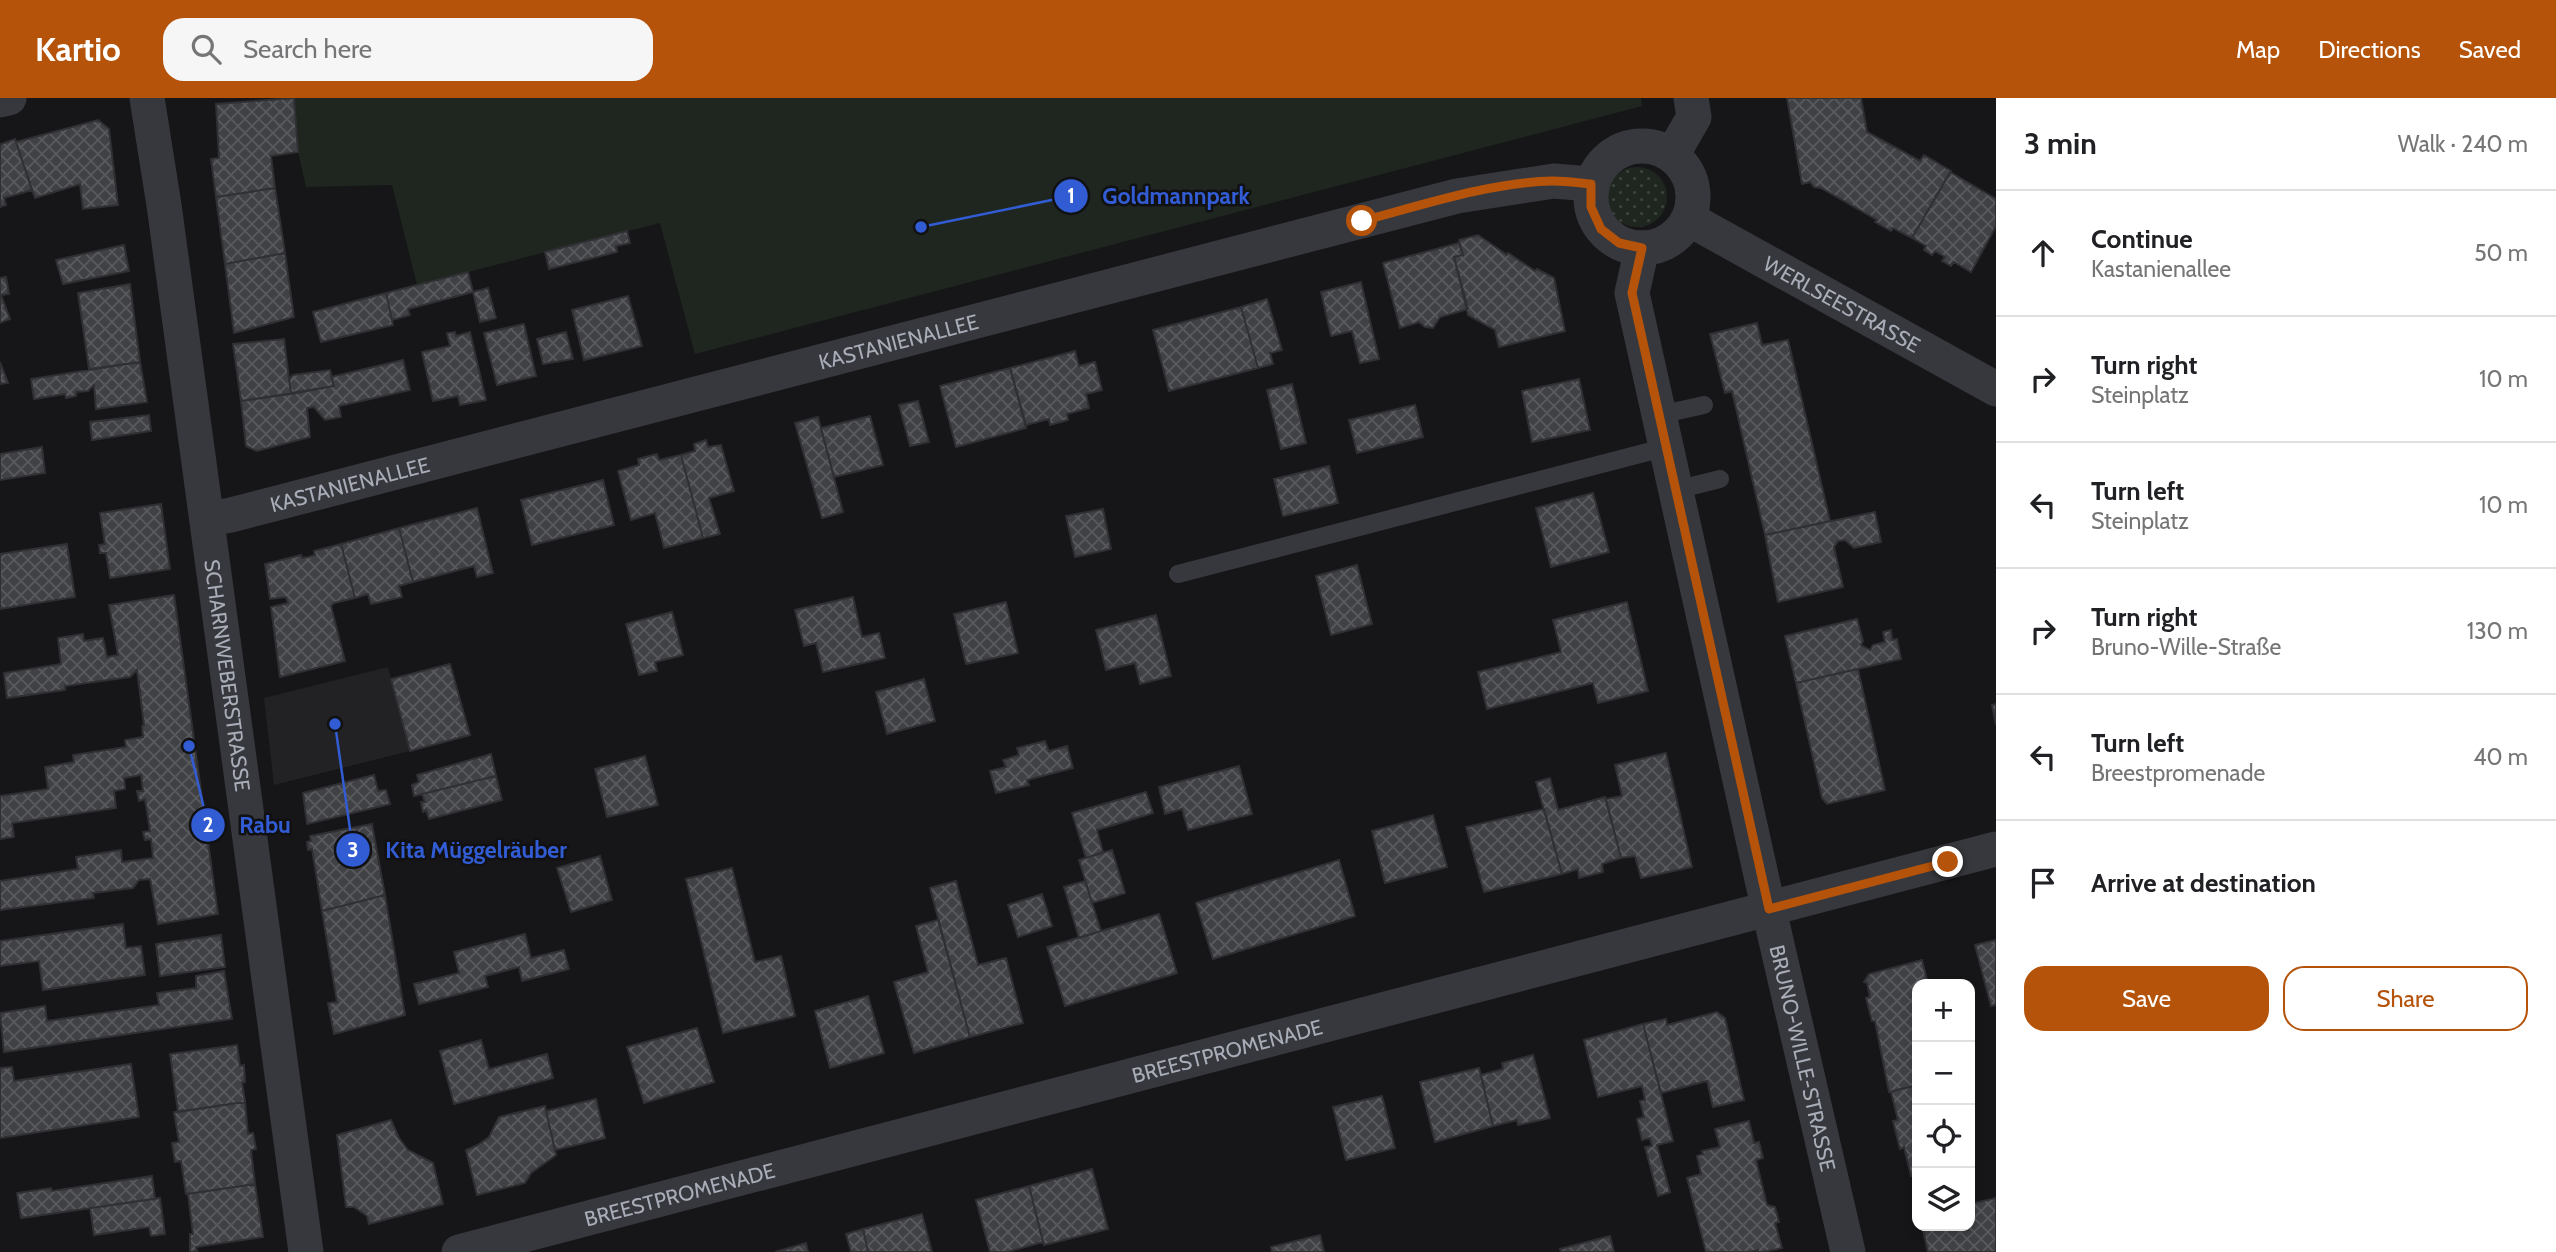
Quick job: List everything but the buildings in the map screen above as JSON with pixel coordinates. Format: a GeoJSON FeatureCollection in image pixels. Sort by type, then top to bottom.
{"type":"FeatureCollection","features":[{"type":"Feature","properties":{"kind":"street"},"geometry":{"type":"LineString","coordinates":[[0,100],[9,98]]}},
{"type":"Feature","properties":{"kind":"street","name":"SCHARNWEBERSTRASSE"},"geometry":{"type":"LineString","coordinates":[[146,98],[164,205],[306,1252]]}},
{"type":"Feature","properties":{"kind":"street"},"geometry":{"type":"LineString","coordinates":[[1672,155],[1694,117],[1691,98]]}},
{"type":"Feature","properties":{"kind":"street"},"geometry":{"type":"LineString","coordinates":[[1649,146],[1672,155],[1688,174],[1693,198],[1689,219],[1668,241],[1642,248],[1619,243],[1601,229],[1591,207],[1591,184],[1604,162],[1624,148],[1649,146]]}},
{"type":"Feature","properties":{"kind":"street","name":"KASTANIENALLEE"},"geometry":{"type":"LineString","coordinates":[[207,519],[1457,196],[1554,181],[1591,184]]}},
{"type":"Feature","properties":{"kind":"street","name":"WERLSEESTRASSE"},"geometry":{"type":"LineString","coordinates":[[1689,219],[1996,389]]}},
{"type":"Feature","properties":{"kind":"street","name":"BRUNO-WILLE-STRASSE"},"geometry":{"type":"LineString","coordinates":[[1642,248],[1632,293],[1848,1252]]}},
{"type":"Feature","properties":{"kind":"street","name":"BREESTPROMENADE"},"geometry":{"type":"LineString","coordinates":[[458,1252],[1996,849]]}},
{"type":"Feature","properties":{"kind":"lane"},"geometry":{"type":"LineString","coordinates":[[1178,574],[1663,431],[1704,405]]}},
{"type":"Feature","properties":{"kind":"lane"},"geometry":{"type":"LineString","coordinates":[[1676,490],[1720,479]]}},
{"type":"Feature","properties":{"kind":"shaded area"},"geometry":{"type":"Polygon","coordinates":[[[294,98],[1641,98],[1642,106],[695,354],[660,223],[417,285],[392,185],[306,187],[298,152],[294,98]]]}},
{"type":"Feature","properties":{"kind":"shaded area"},"geometry":{"type":"Polygon","coordinates":[[[1637,167],[1658,176],[1667,197],[1658,218],[1637,227],[1616,218],[1607,197],[1616,176],[1637,167]]]}},
{"type":"Feature","properties":{"kind":"shaded area"},"geometry":{"type":"Polygon","coordinates":[[[388,667],[410,751],[274,785],[264,698],[388,667]]]}},
{"type":"Feature","properties":{"kind":"place","name":"Goldmannpark"},"geometry":{"type":"Point","coordinates":[921,227]}},
{"type":"Feature","properties":{"kind":"place","name":"Kita Müggelräuber"},"geometry":{"type":"Point","coordinates":[335,724]}},
{"type":"Feature","properties":{"kind":"place","name":"Rabu"},"geometry":{"type":"Point","coordinates":[189,746]}},
{"type":"Feature","properties":{"kind":"route"},"geometry":{"type":"LineString","coordinates":[[1362,221],[1457,196],[1518,185],[1554,181],[1591,184],[1591,207],[1601,229],[1619,243],[1642,248],[1632,293],[1769,909],[1948,862]]}}]}
